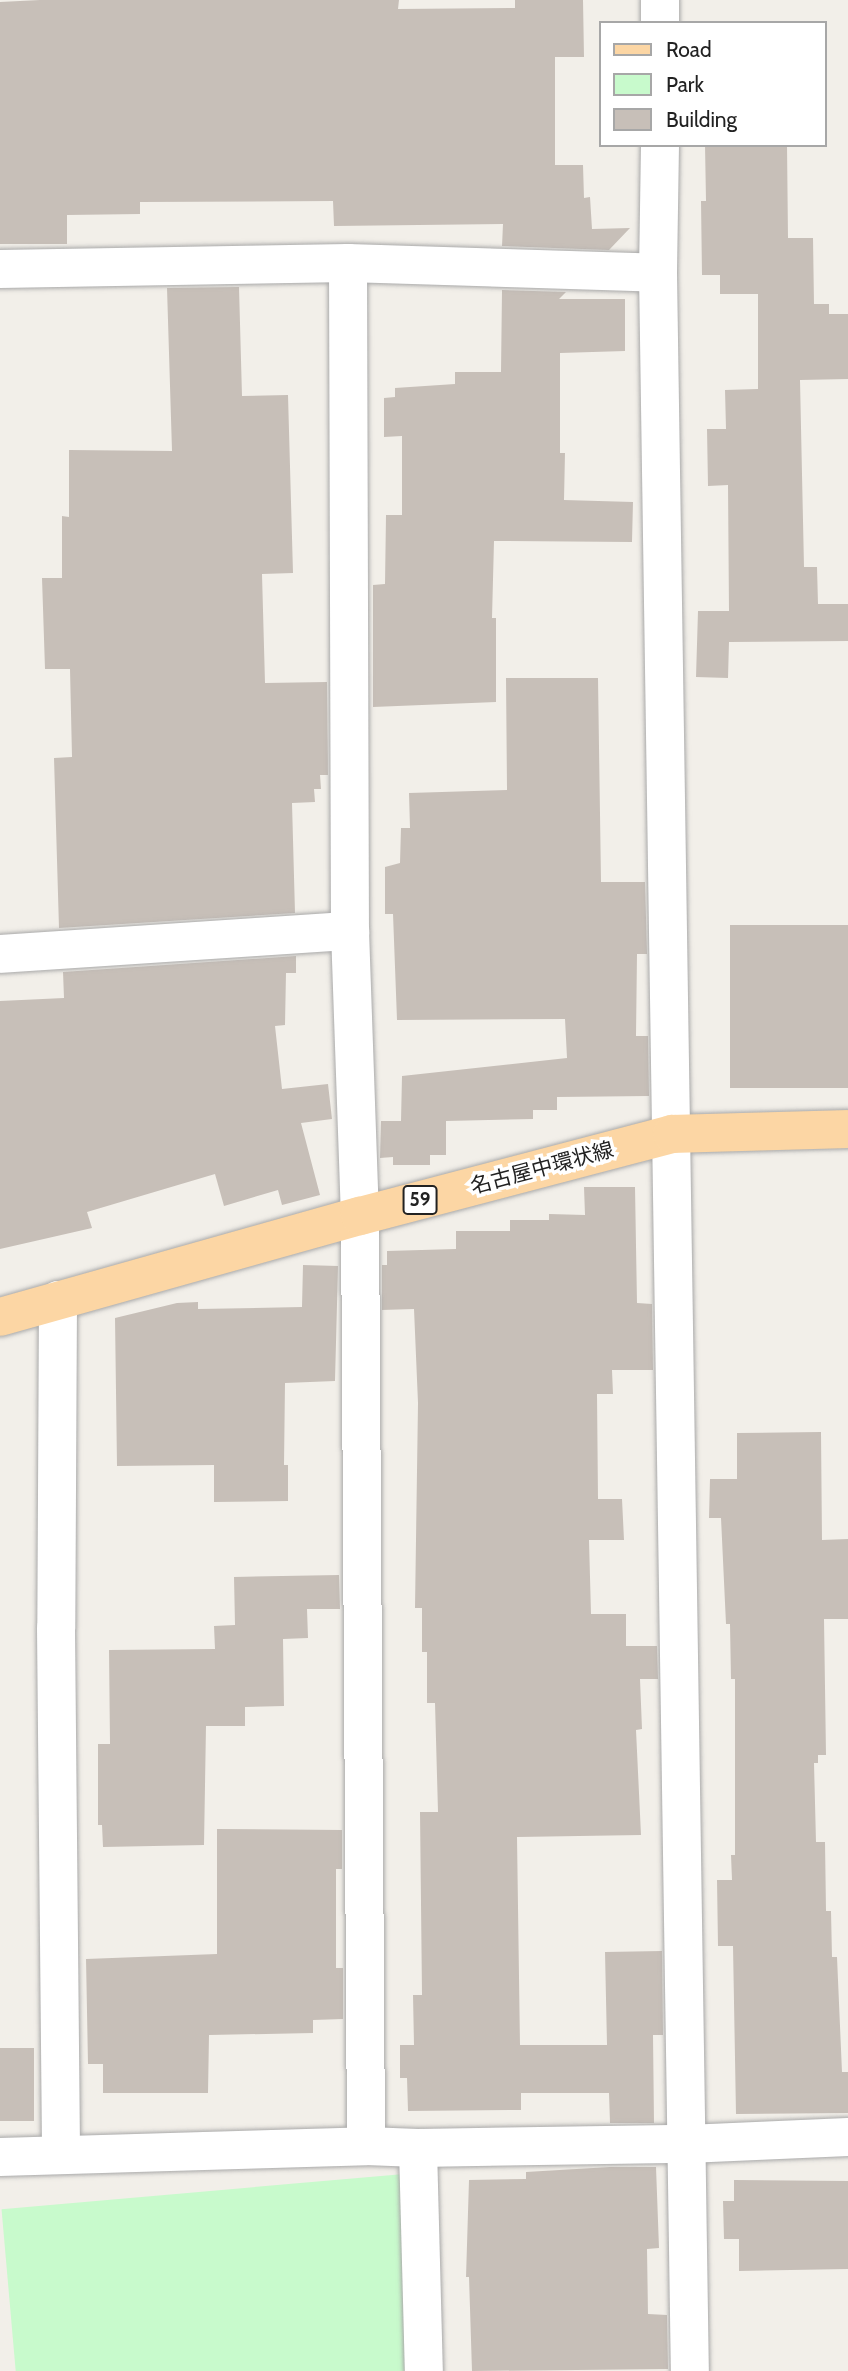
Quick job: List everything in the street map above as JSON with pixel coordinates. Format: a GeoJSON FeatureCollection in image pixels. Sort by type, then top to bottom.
{"type":"FeatureCollection","features":[{"type":"Feature","properties":{"kind":"main road","name":"名古屋中環状線"},"geometry":{"type":"LineString","coordinates":[[0,1317],[360,1216],[671,1134],[848,1129]]}},
{"type":"Feature","properties":{"kind":"street"},"geometry":{"type":"LineString","coordinates":[[660,0],[660,21]]}},
{"type":"Feature","properties":{"kind":"street"},"geometry":{"type":"LineString","coordinates":[[660,147],[658,273],[690,2371]]}},
{"type":"Feature","properties":{"kind":"street"},"geometry":{"type":"LineString","coordinates":[[0,269],[348,263],[658,273]]}},
{"type":"Feature","properties":{"kind":"street"},"geometry":{"type":"LineString","coordinates":[[348,263],[350,931],[360,1216],[366,2146]]}},
{"type":"Feature","properties":{"kind":"street"},"geometry":{"type":"LineString","coordinates":[[0,954],[350,931]]}},
{"type":"Feature","properties":{"kind":"street"},"geometry":{"type":"LineString","coordinates":[[58,1300],[57,1642],[61,2153]]}},
{"type":"Feature","properties":{"kind":"street"},"geometry":{"type":"LineString","coordinates":[[0,2157],[61,2153],[366,2146],[418,2148],[687,2144],[848,2137]]}},
{"type":"Feature","properties":{"kind":"street"},"geometry":{"type":"LineString","coordinates":[[418,2148],[424,2371]]}},
{"type":"Feature","properties":{"kind":"green space"},"geometry":{"type":"Polygon","coordinates":[[[404,2174],[421,2371],[16,2371],[2,2209],[404,2174]]]}},
{"type":"Feature","properties":{"kind":"building"},"geometry":{"type":"Polygon","coordinates":[[[399,0],[398,9],[515,8],[515,0],[583,0],[584,57],[555,57],[555,165],[583,165],[584,198],[590,197],[592,229],[630,228],[609,250],[502,246],[503,224],[334,226],[333,201],[140,202],[140,214],[67,215],[67,244],[0,244],[0,2],[399,0]]]}},
{"type":"Feature","properties":{"kind":"building"},"geometry":{"type":"Polygon","coordinates":[[[705,147],[787,147],[788,238],[813,238],[814,304],[829,304],[829,314],[848,314],[848,379],[800,380],[804,567],[817,567],[818,604],[848,604],[848,641],[729,642],[728,678],[696,677],[698,611],[729,611],[728,485],[708,486],[707,429],[726,429],[725,390],[758,389],[758,294],[720,294],[720,275],[702,275],[701,201],[706,201],[705,147]]]}},
{"type":"Feature","properties":{"kind":"building"},"geometry":{"type":"Polygon","coordinates":[[[239,287],[242,396],[288,395],[293,573],[262,574],[265,683],[327,682],[328,775],[320,775],[321,789],[314,789],[315,802],[292,803],[295,913],[59,928],[54,758],[72,757],[70,669],[45,669],[42,578],[62,578],[62,516],[69,517],[69,450],[172,451],[167,288],[239,287]]]}},
{"type":"Feature","properties":{"kind":"building"},"geometry":{"type":"Polygon","coordinates":[[[502,290],[566,292],[559,299],[625,299],[625,351],[560,353],[560,453],[565,453],[564,500],[633,502],[632,542],[494,541],[492,618],[496,618],[496,702],[373,707],[373,585],[385,584],[386,515],[402,515],[402,436],[384,437],[384,398],[395,397],[395,388],[455,384],[455,372],[501,372],[502,290]]]}},
{"type":"Feature","properties":{"kind":"building"},"geometry":{"type":"Polygon","coordinates":[[[506,678],[598,678],[601,882],[645,882],[647,954],[637,954],[636,1036],[648,1036],[649,1096],[557,1097],[557,1110],[533,1110],[533,1119],[446,1121],[446,1155],[430,1155],[430,1165],[393,1165],[393,1157],[380,1158],[381,1121],[401,1121],[402,1076],[567,1058],[565,1019],[397,1020],[393,914],[385,914],[385,867],[400,863],[401,828],[410,828],[409,793],[507,790],[506,678]]]}},
{"type":"Feature","properties":{"kind":"building"},"geometry":{"type":"Polygon","coordinates":[[[730,925],[848,925],[848,1088],[730,1088],[730,925]]]}},
{"type":"Feature","properties":{"kind":"building"},"geometry":{"type":"Polygon","coordinates":[[[296,956],[296,973],[286,973],[285,1025],[275,1026],[282,1089],[328,1084],[332,1119],[301,1123],[320,1195],[282,1205],[278,1190],[224,1206],[215,1174],[87,1212],[92,1228],[0,1249],[0,1001],[64,998],[63,972],[296,956]]]}},
{"type":"Feature","properties":{"kind":"building"},"geometry":{"type":"Polygon","coordinates":[[[584,1187],[635,1187],[637,1303],[652,1304],[653,1370],[612,1370],[613,1394],[597,1394],[598,1499],[622,1499],[624,1540],[589,1540],[591,1614],[626,1614],[626,1646],[657,1646],[658,1679],[640,1679],[642,1729],[636,1730],[641,1835],[517,1837],[520,2045],[607,2045],[605,1952],[662,1951],[663,2035],[653,2035],[654,2123],[610,2123],[609,2093],[521,2093],[521,2110],[408,2111],[407,2078],[400,2078],[400,2045],[414,2045],[413,1995],[422,1995],[420,1812],[438,1812],[435,1703],[427,1703],[427,1652],[422,1652],[422,1608],[415,1608],[418,1403],[414,1309],[382,1310],[382,1265],[387,1265],[387,1251],[456,1249],[456,1231],[510,1231],[510,1220],[549,1220],[549,1214],[585,1215],[584,1187]]]}},
{"type":"Feature","properties":{"kind":"building"},"geometry":{"type":"Polygon","coordinates":[[[303,1265],[338,1266],[335,1381],[285,1383],[284,1465],[288,1465],[288,1501],[214,1502],[214,1465],[117,1466],[115,1318],[177,1303],[198,1302],[198,1309],[302,1307],[303,1265]]]}},
{"type":"Feature","properties":{"kind":"building"},"geometry":{"type":"Polygon","coordinates":[[[821,1432],[822,1540],[848,1539],[848,1619],[824,1619],[826,1755],[818,1755],[818,1763],[814,1763],[816,1842],[825,1842],[826,1911],[831,1911],[832,1957],[837,1957],[842,2072],[848,2072],[848,2113],[736,2114],[733,1946],[718,1946],[717,1880],[732,1880],[731,1855],[735,1855],[735,1679],[731,1679],[730,1624],[726,1624],[721,1518],[709,1518],[710,1479],[737,1479],[737,1433],[821,1432]]]}},
{"type":"Feature","properties":{"kind":"building"},"geometry":{"type":"Polygon","coordinates":[[[339,1575],[340,1609],[307,1609],[308,1638],[283,1639],[284,1706],[245,1707],[245,1726],[206,1726],[204,1845],[103,1847],[102,1825],[98,1825],[98,1744],[110,1744],[109,1650],[215,1649],[214,1626],[235,1625],[234,1577],[339,1575]]]}},
{"type":"Feature","properties":{"kind":"building"},"geometry":{"type":"Polygon","coordinates":[[[217,1829],[342,1830],[342,1869],[336,1869],[336,1968],[343,1968],[343,2019],[313,2020],[313,2033],[209,2035],[208,2093],[103,2093],[103,2064],[88,2064],[86,1959],[217,1954],[217,1829]]]}},
{"type":"Feature","properties":{"kind":"building"},"geometry":{"type":"Polygon","coordinates":[[[0,2048],[34,2048],[34,2121],[0,2121],[0,2048]]]}},
{"type":"Feature","properties":{"kind":"building"},"geometry":{"type":"Polygon","coordinates":[[[656,2167],[659,2248],[647,2249],[648,2314],[667,2315],[668,2369],[472,2371],[469,2277],[466,2277],[469,2180],[526,2179],[526,2172],[656,2167]]]}},
{"type":"Feature","properties":{"kind":"building"},"geometry":{"type":"Polygon","coordinates":[[[734,2180],[848,2181],[848,2269],[739,2271],[739,2239],[724,2239],[723,2201],[734,2201],[734,2180]]]}}]}
